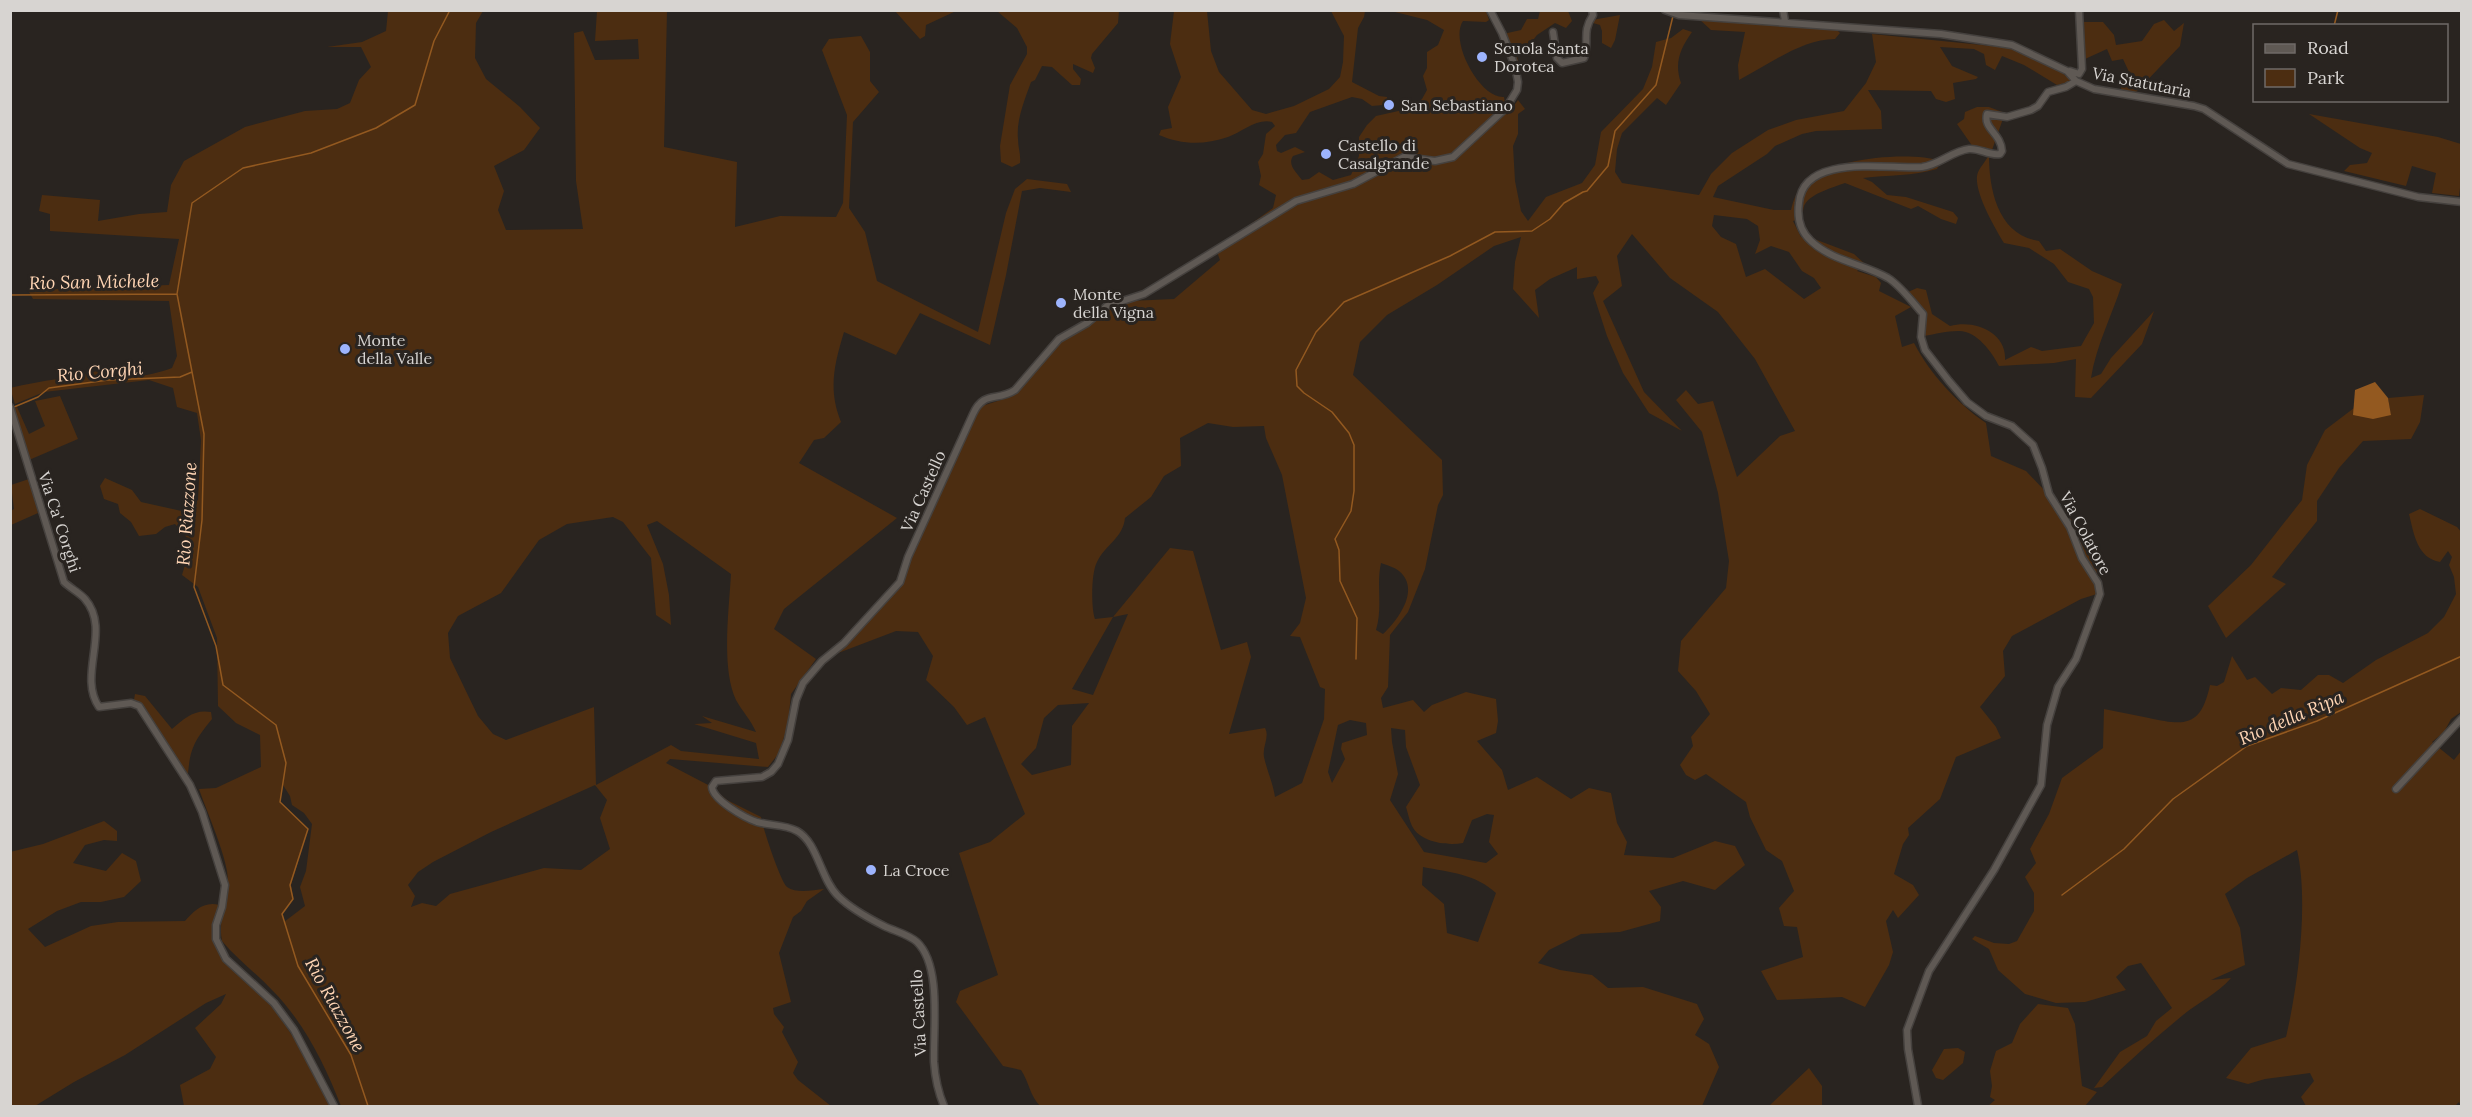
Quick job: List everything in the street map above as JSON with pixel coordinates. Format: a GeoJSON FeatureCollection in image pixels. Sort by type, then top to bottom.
{"type":"FeatureCollection","features":[{"type":"Feature","properties":{"kind":"street","name":"Via Castello"},"geometry":{"type":"LineString","coordinates":[[944,1107],[934,1062],[931,968],[922,949],[916,941],[873,920],[839,898],[825,879],[809,842],[804,836],[784,826],[765,824],[747,818],[715,796],[712,787],[716,781],[724,779],[762,777],[778,764],[788,740],[796,700],[803,683],[822,661],[844,643],[900,582],[913,546],[981,400],[986,397],[1007,395],[1015,390],[1059,339],[1087,322],[1107,306],[1144,294],[1296,201],[1353,183],[1404,157],[1440,162],[1454,157],[1508,106],[1518,86],[1516,72],[1505,40],[1490,10]]}},
{"type":"Feature","properties":{"kind":"street"},"geometry":{"type":"LineString","coordinates":[[1553,32],[1557,58],[1562,63],[1584,58],[1586,26],[1593,15],[1592,10]]}},
{"type":"Feature","properties":{"kind":"street"},"geometry":{"type":"LineString","coordinates":[[1783,10],[1785,21]]}},
{"type":"Feature","properties":{"kind":"street"},"geometry":{"type":"LineString","coordinates":[[2067,71],[2079,74],[2082,69],[2079,10]]}},
{"type":"Feature","properties":{"kind":"street","name":"Via Statutaria"},"geometry":{"type":"LineString","coordinates":[[1671,12],[1941,34],[2012,45],[2067,71],[2076,81],[2094,89],[2205,109],[2288,164],[2418,196],[2462,202]]}},
{"type":"Feature","properties":{"kind":"street","name":"Via Colatore"},"geometry":{"type":"LineString","coordinates":[[1918,1107],[1907,1030],[1929,971],[1994,870],[2041,785],[2047,725],[2058,687],[2076,659],[2100,594],[2098,583],[2082,558],[2070,527],[2049,494],[2042,468],[2030,440],[2012,426],[1986,416],[1967,402],[1925,350],[1921,337],[1923,314],[1890,279],[1833,256],[1811,241],[1803,231],[1798,218],[1799,201],[1802,191],[1812,180],[1834,170],[1860,165],[1924,167],[1939,163],[1966,149],[2000,154],[2001,142],[1987,124],[1987,114],[2007,117],[2031,110],[2038,106],[2048,92],[2066,87],[2076,81]]}},
{"type":"Feature","properties":{"kind":"street","name":"Via Ca' Corghi"},"geometry":{"type":"LineString","coordinates":[[10,407],[63,582],[86,599],[93,614],[97,630],[92,675],[93,698],[99,707],[131,703],[139,706],[190,785],[202,812],[225,885],[222,907],[216,925],[216,939],[226,959],[274,1003],[294,1030],[334,1107]]}},
{"type":"Feature","properties":{"kind":"street"},"geometry":{"type":"LineString","coordinates":[[2396,789],[2462,718]]}},
{"type":"Feature","properties":{"kind":"green space"},"geometry":{"type":"Polygon","coordinates":[[[388,11],[483,11],[476,23],[475,58],[486,79],[520,107],[540,128],[524,150],[494,166],[504,191],[498,210],[506,230],[583,229],[576,181],[574,33],[583,31],[595,60],[639,59],[638,39],[595,41],[597,11],[667,11],[664,147],[737,162],[735,227],[780,216],[836,217],[843,203],[847,115],[822,50],[829,39],[861,36],[870,52],[870,81],[879,92],[853,122],[849,208],[865,232],[877,281],[978,332],[1006,213],[1015,189],[1027,179],[1067,184],[1071,192],[1040,188],[1022,191],[990,345],[920,313],[896,355],[844,332],[837,355],[834,377],[835,399],[841,422],[824,438],[814,440],[799,463],[897,518],[784,609],[774,629],[816,659],[791,694],[788,724],[779,753],[768,767],[670,759],[666,763],[712,787],[727,800],[761,817],[776,865],[787,887],[800,891],[824,889],[807,901],[801,911],[793,917],[779,953],[791,1002],[773,1008],[774,1014],[784,1027],[782,1032],[798,1062],[793,1073],[798,1080],[831,1106],[341,1106],[321,1060],[294,1016],[272,990],[222,941],[221,924],[227,889],[227,871],[199,789],[216,788],[261,767],[260,735],[236,723],[218,706],[217,638],[198,587],[182,575],[188,555],[194,546],[175,524],[165,527],[156,534],[139,536],[131,522],[120,513],[118,504],[104,499],[100,486],[105,478],[132,490],[141,502],[186,512],[198,500],[201,440],[197,413],[177,407],[173,388],[149,380],[44,392],[15,404],[10,388],[105,369],[122,375],[138,376],[172,368],[177,356],[169,301],[33,299],[29,292],[50,282],[56,289],[169,285],[179,239],[50,231],[50,214],[39,211],[42,195],[100,200],[98,221],[167,212],[171,185],[184,161],[245,127],[305,111],[337,109],[350,103],[359,80],[371,67],[361,47],[327,47],[362,42],[386,31],[388,11]],[[613,517],[567,524],[539,540],[501,593],[458,616],[448,633],[450,658],[478,716],[493,734],[506,740],[594,707],[596,785],[671,745],[681,751],[759,759],[756,743],[694,724],[712,723],[702,716],[756,732],[736,700],[731,687],[727,638],[731,574],[657,521],[647,525],[663,564],[669,595],[671,625],[656,615],[651,558],[623,522],[613,517]],[[283,785],[280,803],[308,829],[291,885],[293,899],[282,914],[284,922],[305,906],[300,887],[306,871],[312,824],[304,813],[292,805],[290,796],[283,785]],[[595,785],[491,832],[418,872],[408,885],[415,896],[411,907],[422,903],[436,906],[450,894],[544,868],[581,870],[610,849],[600,818],[607,800],[595,785]]]}},
{"type":"Feature","properties":{"kind":"green space"},"geometry":{"type":"Polygon","coordinates":[[[895,11],[956,11],[926,25],[925,36],[920,39],[895,11]]]}},
{"type":"Feature","properties":{"kind":"green space"},"geometry":{"type":"Polygon","coordinates":[[[997,11],[1119,11],[1118,23],[1092,54],[1091,58],[1095,68],[1093,73],[1073,64],[1073,69],[1081,79],[1080,85],[1072,85],[1052,67],[1042,66],[1035,80],[1031,82],[1018,124],[1020,163],[1012,167],[1001,162],[1000,146],[1010,85],[1027,54],[1027,47],[1017,28],[997,11]]]}},
{"type":"Feature","properties":{"kind":"green space"},"geometry":{"type":"Polygon","coordinates":[[[1174,11],[1207,11],[1211,51],[1219,72],[1252,110],[1266,114],[1294,106],[1329,89],[1340,77],[1344,36],[1331,11],[1365,11],[1358,28],[1352,82],[1387,99],[1383,105],[1372,106],[1362,99],[1352,97],[1310,112],[1296,133],[1285,135],[1276,145],[1277,151],[1281,153],[1295,147],[1305,152],[1291,159],[1293,169],[1302,180],[1309,179],[1319,172],[1333,180],[1351,175],[1359,156],[1359,137],[1376,116],[1412,108],[1422,99],[1427,90],[1423,76],[1427,68],[1427,52],[1438,45],[1444,30],[1427,20],[1391,11],[1486,11],[1489,20],[1486,22],[1463,21],[1460,42],[1463,54],[1477,79],[1495,95],[1504,97],[1507,115],[1518,100],[1525,109],[1518,114],[1518,134],[1513,146],[1515,181],[1521,211],[1528,221],[1546,197],[1582,183],[1595,165],[1601,132],[1643,89],[1652,67],[1656,42],[1671,38],[1683,29],[1692,32],[1679,56],[1678,69],[1681,83],[1666,105],[1657,98],[1622,133],[1617,149],[1615,172],[1622,183],[1699,195],[1711,174],[1732,153],[1768,130],[1796,120],[1844,111],[1866,83],[1876,62],[1872,34],[2012,48],[2061,72],[2072,81],[2057,85],[2024,65],[2002,56],[1995,70],[1986,65],[1984,54],[1974,49],[1940,47],[1952,66],[1978,77],[1953,83],[1955,99],[1946,102],[1936,99],[1931,91],[1868,90],[1881,111],[1882,129],[1816,131],[1802,134],[1775,146],[1767,154],[1718,186],[1713,197],[1774,210],[1791,210],[1796,194],[1806,181],[1834,167],[1852,162],[1891,157],[1927,158],[1941,161],[1937,169],[1928,171],[1863,178],[1872,182],[1887,195],[1906,197],[1953,212],[1958,218],[1956,224],[1941,219],[1918,206],[1911,209],[1845,183],[1808,200],[1804,205],[1802,218],[1793,221],[1801,237],[1817,240],[1854,254],[1865,264],[1857,271],[1876,277],[1881,283],[1879,291],[1911,307],[1895,316],[1902,347],[1914,343],[1928,366],[1946,388],[1986,423],[1991,456],[2026,471],[2068,515],[2097,557],[2100,593],[2081,599],[2012,636],[2003,651],[2005,676],[1980,707],[1996,727],[2001,738],[1956,757],[1940,799],[1908,828],[1909,835],[1903,844],[1894,874],[1913,885],[1919,895],[1898,918],[1893,910],[1886,921],[1893,952],[1889,965],[1865,1007],[1842,997],[1777,1000],[1761,971],[1803,957],[1797,927],[1784,926],[1779,908],[1794,891],[1782,861],[1766,850],[1750,817],[1746,802],[1706,774],[1695,780],[1686,775],[1680,765],[1693,746],[1691,737],[1710,714],[1696,691],[1678,671],[1681,641],[1726,588],[1729,561],[1718,493],[1702,432],[1676,400],[1686,390],[1698,404],[1713,401],[1737,477],[1780,436],[1795,431],[1755,359],[1718,312],[1670,278],[1632,234],[1617,256],[1622,286],[1603,301],[1644,392],[1682,431],[1649,413],[1623,373],[1607,336],[1593,293],[1599,282],[1596,276],[1577,279],[1577,267],[1550,279],[1535,290],[1539,318],[1513,289],[1515,262],[1521,237],[1494,246],[1437,285],[1387,315],[1360,342],[1353,375],[1442,460],[1443,495],[1438,505],[1425,569],[1408,612],[1390,635],[1388,687],[1381,698],[1383,708],[1413,700],[1424,712],[1432,705],[1466,692],[1496,699],[1498,721],[1496,733],[1477,741],[1502,770],[1508,790],[1537,777],[1571,799],[1589,788],[1611,793],[1617,823],[1627,842],[1624,855],[1673,858],[1715,841],[1735,846],[1745,865],[1715,890],[1683,881],[1649,891],[1661,907],[1660,921],[1620,932],[1581,934],[1549,950],[1538,963],[1560,970],[1592,975],[1608,988],[1643,987],[1697,1004],[1704,1019],[1695,1035],[1709,1044],[1719,1067],[1702,1106],[1040,1106],[1021,1070],[1003,1066],[956,1002],[960,991],[998,975],[959,853],[990,842],[1025,814],[985,717],[967,725],[954,707],[926,680],[933,656],[918,632],[896,631],[833,655],[897,589],[974,415],[982,406],[1010,397],[1025,384],[1062,340],[1106,307],[1129,301],[1174,299],[1220,260],[1216,249],[1273,208],[1276,195],[1259,185],[1261,176],[1258,162],[1263,154],[1266,134],[1275,126],[1272,122],[1261,122],[1228,137],[1202,143],[1176,141],[1159,135],[1161,130],[1172,128],[1168,107],[1181,77],[1170,44],[1174,11]],[[1714,215],[1712,226],[1721,237],[1736,244],[1746,277],[1765,269],[1804,299],[1821,288],[1814,278],[1802,271],[1789,252],[1771,246],[1755,254],[1760,240],[1758,226],[1747,219],[1714,215]],[[1208,423],[1180,438],[1181,466],[1164,476],[1151,497],[1125,518],[1121,531],[1097,562],[1092,590],[1095,619],[1113,617],[1170,548],[1193,551],[1221,650],[1247,642],[1251,657],[1229,734],[1265,728],[1267,735],[1264,757],[1275,797],[1302,783],[1324,719],[1325,689],[1320,687],[1300,637],[1290,636],[1300,623],[1306,598],[1282,475],[1266,438],[1264,426],[1233,427],[1208,423]],[[1381,563],[1379,613],[1376,630],[1383,634],[1395,621],[1405,604],[1408,586],[1399,571],[1381,563]],[[1128,614],[1113,617],[1072,689],[1093,695],[1128,614]],[[1089,703],[1058,705],[1044,718],[1036,748],[1021,764],[1032,775],[1071,765],[1072,726],[1089,703]],[[1350,720],[1338,725],[1328,772],[1332,783],[1345,759],[1341,749],[1342,743],[1367,735],[1366,723],[1350,720]],[[1391,728],[1398,774],[1390,800],[1424,852],[1486,863],[1498,854],[1489,842],[1494,815],[1487,814],[1472,820],[1463,843],[1434,842],[1416,831],[1411,824],[1406,807],[1420,785],[1406,747],[1405,730],[1391,728]],[[1423,867],[1422,885],[1444,904],[1447,933],[1478,942],[1496,893],[1471,878],[1423,867]]]}},
{"type":"Feature","properties":{"kind":"green space"},"geometry":{"type":"Polygon","coordinates":[[[1540,11],[1568,11],[1572,21],[1566,28],[1555,23],[1537,35],[1527,48],[1515,50],[1521,70],[1516,73],[1503,34],[1521,30],[1527,19],[1538,19],[1540,11]]]}},
{"type":"Feature","properties":{"kind":"green space"},"geometry":{"type":"Polygon","coordinates":[[[1620,15],[1611,48],[1602,43],[1600,25],[1593,23],[1592,20],[1620,15]]]}},
{"type":"Feature","properties":{"kind":"green space"},"geometry":{"type":"Polygon","coordinates":[[[1699,19],[1835,28],[1840,33],[1835,39],[1810,43],[1798,48],[1739,80],[1738,65],[1745,32],[1711,30],[1699,19]]]}},
{"type":"Feature","properties":{"kind":"green space"},"geometry":{"type":"Polygon","coordinates":[[[2164,20],[2174,31],[2184,23],[2180,46],[2136,92],[2121,90],[2122,75],[2129,72],[2123,59],[2112,61],[2107,49],[2085,59],[2084,22],[2103,22],[2114,35],[2116,45],[2142,41],[2154,24],[2164,20]]]}},
{"type":"Feature","properties":{"kind":"green space"},"geometry":{"type":"Polygon","coordinates":[[[1977,107],[1989,107],[2005,113],[1992,150],[1973,147],[1957,124],[1964,119],[1965,112],[1977,107]]]}},
{"type":"Feature","properties":{"kind":"green space"},"geometry":{"type":"Polygon","coordinates":[[[2309,114],[2438,137],[2461,144],[2459,196],[2432,193],[2436,173],[2412,166],[2406,186],[2344,171],[2350,165],[2367,163],[2372,153],[2360,148],[2309,114]]]}},
{"type":"Feature","properties":{"kind":"green space"},"geometry":{"type":"Polygon","coordinates":[[[1989,155],[1994,196],[2005,220],[2014,230],[2025,237],[2039,241],[2046,251],[2060,249],[2092,271],[2122,284],[2100,342],[2091,378],[2101,374],[2111,358],[2154,311],[2142,344],[2091,398],[2075,397],[2076,359],[2054,363],[1999,366],[1988,349],[1971,334],[1958,331],[1919,335],[1922,315],[1906,293],[1917,288],[1926,290],[1932,314],[1950,326],[1969,324],[1995,335],[2001,342],[2005,360],[2031,347],[2042,351],[2081,346],[2094,323],[2093,297],[2089,289],[2068,282],[2054,264],[2029,248],[2004,243],[1986,211],[1977,183],[1980,168],[1989,155]]]}},
{"type":"Feature","properties":{"kind":"green space"},"geometry":{"type":"Polygon","coordinates":[[[2424,395],[2420,422],[2411,439],[2363,441],[2339,468],[2317,501],[2317,521],[2272,577],[2286,584],[2226,638],[2208,606],[2251,565],[2302,500],[2307,465],[2325,430],[2354,408],[2354,415],[2391,415],[2388,398],[2424,395]]]}},
{"type":"Feature","properties":{"kind":"green space"},"geometry":{"type":"Polygon","coordinates":[[[60,396],[78,439],[29,460],[13,409],[17,407],[29,434],[45,426],[35,401],[60,396]]]}},
{"type":"Feature","properties":{"kind":"green space"},"geometry":{"type":"Polygon","coordinates":[[[29,479],[38,513],[11,525],[11,511],[14,509],[11,485],[29,479]]]}},
{"type":"Feature","properties":{"kind":"green space"},"geometry":{"type":"Polygon","coordinates":[[[2420,509],[2457,527],[2462,533],[2461,712],[2451,719],[2444,732],[2432,742],[2454,760],[2461,751],[2461,1106],[2459,1102],[2455,1106],[2306,1106],[2301,1097],[2314,1081],[2310,1073],[2265,1079],[2248,1084],[2226,1078],[2251,1048],[2286,1037],[2298,969],[2302,918],[2297,850],[2247,878],[2225,894],[2240,928],[2245,965],[2211,980],[2231,978],[2220,989],[2189,1010],[2102,1087],[2094,1088],[2120,1052],[2147,1036],[2156,1021],[2172,1008],[2141,963],[2128,966],[2116,977],[2126,990],[2085,1002],[2056,1003],[2025,994],[1998,970],[1989,949],[1972,939],[1975,936],[1994,943],[2009,944],[2017,941],[2034,911],[2034,893],[2025,877],[2036,863],[2030,849],[2049,814],[2062,778],[2103,748],[2104,709],[2162,721],[2190,720],[2202,709],[2210,685],[2217,686],[2224,682],[2232,656],[2247,680],[2255,677],[2272,694],[2281,688],[2301,690],[2318,675],[2329,675],[2343,683],[2376,660],[2428,633],[2444,617],[2456,594],[2454,577],[2449,565],[2452,557],[2448,551],[2440,562],[2426,556],[2418,544],[2409,514],[2420,509]]]}},
{"type":"Feature","properties":{"kind":"green space"},"geometry":{"type":"Polygon","coordinates":[[[135,694],[145,696],[172,729],[195,713],[211,712],[212,719],[197,739],[192,751],[188,774],[142,705],[134,700],[135,694]]]}},
{"type":"Feature","properties":{"kind":"green space"},"geometry":{"type":"Polygon","coordinates":[[[104,821],[117,831],[117,841],[104,840],[85,845],[73,863],[106,871],[122,853],[136,861],[141,881],[124,897],[101,902],[81,902],[57,911],[28,929],[45,947],[91,926],[118,922],[185,921],[196,910],[204,906],[219,905],[212,931],[218,950],[231,968],[279,1016],[312,1068],[330,1106],[184,1106],[180,1085],[210,1069],[216,1057],[195,1028],[221,1004],[226,994],[206,1003],[125,1055],[35,1106],[11,1106],[10,852],[43,844],[104,821]]]}},
{"type":"Feature","properties":{"kind":"green space"},"geometry":{"type":"Polygon","coordinates":[[[2038,1004],[2068,1008],[2075,1024],[2082,1086],[2097,1092],[2085,1106],[1988,1106],[1995,1100],[1990,1097],[1992,1086],[1990,1071],[1996,1051],[2012,1043],[2020,1024],[2038,1004]]]}},
{"type":"Feature","properties":{"kind":"green space"},"geometry":{"type":"Polygon","coordinates":[[[1958,1048],[1965,1052],[1963,1063],[1943,1080],[1936,1078],[1932,1070],[1944,1049],[1958,1048]]]}},
{"type":"Feature","properties":{"kind":"green space"},"geometry":{"type":"Polygon","coordinates":[[[1809,1068],[1822,1086],[1822,1106],[1769,1106],[1809,1068]]]}},
{"type":"Feature","properties":{"kind":"shaded area"},"geometry":{"type":"Polygon","coordinates":[[[2375,382],[2388,398],[2391,415],[2373,419],[2353,415],[2355,390],[2375,382]]]}},
{"type":"Feature","properties":{"kind":"waterway","name":"Rio Riazzone"},"geometry":{"type":"LineString","coordinates":[[368,1106],[351,1055],[298,966],[282,914],[293,899],[290,885],[308,829],[280,802],[286,763],[276,725],[223,685],[216,646],[194,587],[202,520],[204,434],[177,294],[192,203],[243,168],[311,153],[376,128],[415,105],[434,41],[450,10]]}},
{"type":"Feature","properties":{"kind":"waterway"},"geometry":{"type":"LineString","coordinates":[[2334,24],[2338,10]]}},
{"type":"Feature","properties":{"kind":"waterway"},"geometry":{"type":"LineString","coordinates":[[1356,659],[1357,618],[1340,581],[1339,550],[1335,539],[1351,511],[1354,491],[1354,445],[1349,433],[1332,412],[1297,386],[1296,370],[1316,332],[1344,302],[1450,256],[1495,232],[1532,231],[1550,219],[1564,203],[1587,191],[1608,166],[1615,131],[1656,85],[1673,16]]}},
{"type":"Feature","properties":{"kind":"waterway","name":"Rio San Michele"},"geometry":{"type":"LineString","coordinates":[[10,295],[177,294]]}},
{"type":"Feature","properties":{"kind":"waterway","name":"Rio Corghi"},"geometry":{"type":"LineString","coordinates":[[14,407],[38,397],[49,388],[108,380],[180,377],[192,372]]}},
{"type":"Feature","properties":{"kind":"waterway","name":"Rio della Ripa"},"geometry":{"type":"LineString","coordinates":[[2062,895],[2124,849],[2173,799],[2247,746],[2317,721],[2462,656]]}},
{"type":"Feature","properties":{"kind":"place","name":"Scuola Santa Dorotea"},"geometry":{"type":"Point","coordinates":[1482,57]}},
{"type":"Feature","properties":{"kind":"place","name":"San Sebastiano"},"geometry":{"type":"Point","coordinates":[1389,105]}},
{"type":"Feature","properties":{"kind":"place","name":"Castello di Casalgrande"},"geometry":{"type":"Point","coordinates":[1326,154]}},
{"type":"Feature","properties":{"kind":"place","name":"Monte della Vigna"},"geometry":{"type":"Point","coordinates":[1061,303]}},
{"type":"Feature","properties":{"kind":"place","name":"Monte della Valle"},"geometry":{"type":"Point","coordinates":[345,349]}},
{"type":"Feature","properties":{"kind":"place","name":"La Croce"},"geometry":{"type":"Point","coordinates":[871,870]}}]}
